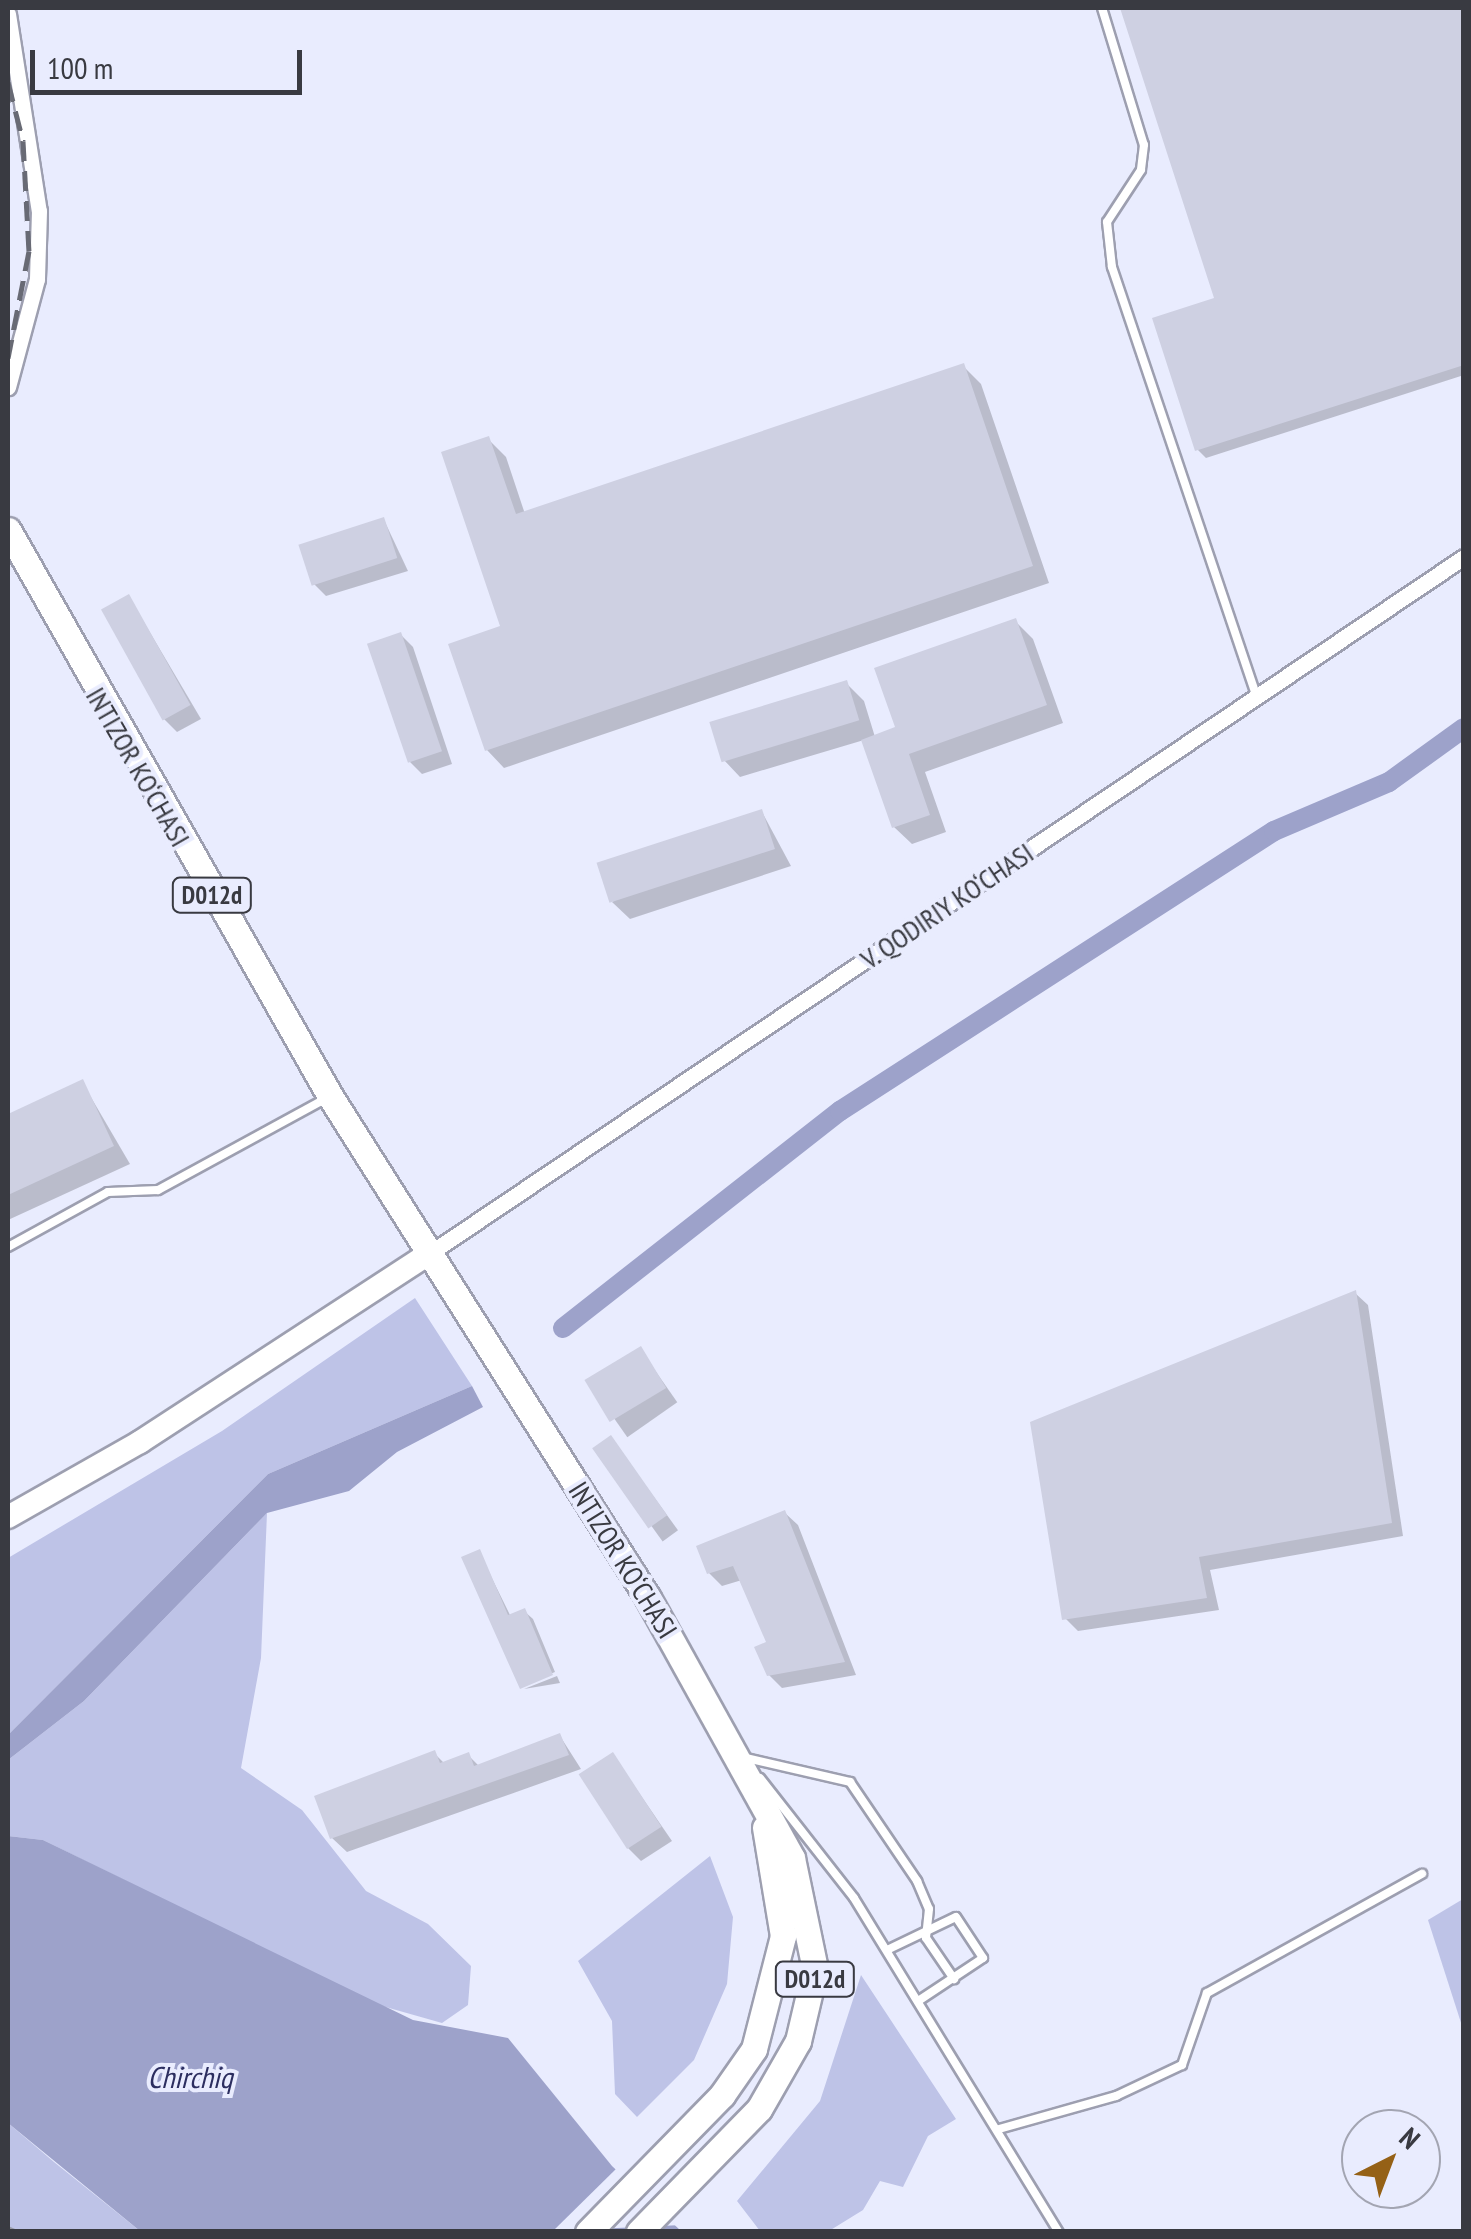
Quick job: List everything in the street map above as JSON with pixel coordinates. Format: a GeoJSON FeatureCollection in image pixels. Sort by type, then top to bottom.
{"type":"FeatureCollection","features":[{"type":"Feature","properties":{"kind":"main road","name":"INTIZOR KO‘CHASI"},"geometry":{"type":"LineString","coordinates":[[8,530],[330,1096],[740,1756]]}},
{"type":"Feature","properties":{"kind":"main road","name":"D012d"},"geometry":{"type":"LineString","coordinates":[[588,2232],[668,2153],[744,2066],[778,1976],[780,1890],[740,1756]]}},
{"type":"Feature","properties":{"kind":"main road","name":"D012d"},"geometry":{"type":"LineString","coordinates":[[639,2232],[771,2093],[814,1986],[800,1880],[740,1756]]}},
{"type":"Feature","properties":{"kind":"street"},"geometry":{"type":"LineString","coordinates":[[8,14],[39,211],[37,279],[8,387]]}},
{"type":"Feature","properties":{"kind":"street","name":"V. QODIRIY KO‘CHASI"},"geometry":{"type":"LineString","coordinates":[[430,1253],[1255,694],[1464,557]]}},
{"type":"Feature","properties":{"kind":"street"},"geometry":{"type":"LineString","coordinates":[[8,1517],[140,1442],[430,1253]]}},
{"type":"Feature","properties":{"kind":"lane"},"geometry":{"type":"LineString","coordinates":[[1102,8],[1144,145],[1140,170],[1107,222],[1112,267],[1255,694]]}},
{"type":"Feature","properties":{"kind":"lane"},"geometry":{"type":"LineString","coordinates":[[8,1246],[108,1192],[158,1190],[330,1096]]}},
{"type":"Feature","properties":{"kind":"lane"},"geometry":{"type":"LineString","coordinates":[[740,1756],[850,1782],[917,1881],[929,1909],[926,1938],[954,1979]]}},
{"type":"Feature","properties":{"kind":"lane","name":"INTIZOR KO‘CHASI"},"geometry":{"type":"LineString","coordinates":[[740,1756],[803,1826],[999,2129],[1059,2232]]}},
{"type":"Feature","properties":{"kind":"lane"},"geometry":{"type":"LineString","coordinates":[[999,2129],[1116,2096],[1182,2064],[1207,1993],[1422,1874]]}},
{"type":"Feature","properties":{"kind":"lane"},"geometry":{"type":"LineString","coordinates":[[886,1950],[926,1938],[956,1917],[982,1958],[918,2001]]}},
{"type":"Feature","properties":{"kind":"path"},"geometry":{"type":"LineString","coordinates":[[8,2228],[18,2232]]}},
{"type":"Feature","properties":{"kind":"shaded area"},"geometry":{"type":"Polygon","coordinates":[[[415,1298],[472,1386],[268,1474],[8,1735],[8,1558],[222,1431],[415,1298]]]}},
{"type":"Feature","properties":{"kind":"shaded area"},"geometry":{"type":"Polygon","coordinates":[[[267,1513],[261,1658],[241,1768],[302,1810],[366,1891],[428,1924],[471,1966],[468,2005],[442,2023],[375,2004],[43,1840],[8,1836],[8,1760],[84,1701],[267,1513]]]}},
{"type":"Feature","properties":{"kind":"shaded area"},"geometry":{"type":"Polygon","coordinates":[[[710,1856],[733,1917],[727,1984],[694,2060],[637,2117],[615,2094],[612,2021],[578,1961],[710,1856]]]}},
{"type":"Feature","properties":{"kind":"shaded area"},"geometry":{"type":"Polygon","coordinates":[[[1463,1899],[1463,2029],[1428,1920],[1463,1899]]]}},
{"type":"Feature","properties":{"kind":"shaded area"},"geometry":{"type":"Polygon","coordinates":[[[861,1975],[956,2119],[928,2136],[903,2187],[880,2181],[863,2210],[829,2231],[760,2231],[737,2201],[820,2101],[861,1975]]]}},
{"type":"Feature","properties":{"kind":"shaded area"},"geometry":{"type":"Polygon","coordinates":[[[8,2123],[54,2162],[140,2231],[8,2231],[8,2123]]]}},
{"type":"Feature","properties":{"kind":"water"},"geometry":{"type":"Polygon","coordinates":[[[472,1386],[483,1407],[397,1452],[349,1491],[267,1513],[84,1701],[8,1760],[8,1735],[268,1474],[472,1386]]]}},
{"type":"Feature","properties":{"kind":"water","name":"Chirchiq"},"geometry":{"type":"Polygon","coordinates":[[[8,1836],[43,1840],[413,2020],[508,2038],[612,2166],[681,2231],[140,2231],[8,2123],[8,1836]]]}},
{"type":"Feature","properties":{"kind":"pier"},"geometry":{"type":"Polygon","coordinates":[[[619,2166],[682,2225],[553,2231],[619,2166]]]}},
{"type":"Feature","properties":{"kind":"building"},"geometry":{"type":"Polygon","coordinates":[[[1120,8],[1464,8],[1464,365],[1195,451],[1152,318],[1214,298],[1120,8]]]}},
{"type":"Feature","properties":{"kind":"building"},"geometry":{"type":"Polygon","coordinates":[[[964,363],[1033,566],[485,751],[448,644],[500,626],[441,452],[489,436],[516,514],[964,363]]]}},
{"type":"Feature","properties":{"kind":"building"},"geometry":{"type":"Polygon","coordinates":[[[384,517],[397,558],[312,586],[298,545],[384,517]]]}},
{"type":"Feature","properties":{"kind":"building"},"geometry":{"type":"Polygon","coordinates":[[[129,594],[191,705],[163,721],[101,610],[129,594]]]}},
{"type":"Feature","properties":{"kind":"building"},"geometry":{"type":"Polygon","coordinates":[[[1016,618],[1047,705],[909,754],[930,815],[892,828],[861,740],[895,727],[874,668],[1016,618]]]}},
{"type":"Feature","properties":{"kind":"building"},"geometry":{"type":"Polygon","coordinates":[[[401,632],[442,751],[408,763],[367,644],[401,632]]]}},
{"type":"Feature","properties":{"kind":"building"},"geometry":{"type":"Polygon","coordinates":[[[847,680],[859,720],[722,762],[709,722],[847,680]]]}},
{"type":"Feature","properties":{"kind":"building"},"geometry":{"type":"Polygon","coordinates":[[[762,809],[775,849],[609,903],[597,863],[762,809]]]}},
{"type":"Feature","properties":{"kind":"building"},"geometry":{"type":"Polygon","coordinates":[[[83,1079],[114,1146],[8,1195],[8,1114],[83,1079]]]}},
{"type":"Feature","properties":{"kind":"building"},"geometry":{"type":"Polygon","coordinates":[[[1356,1290],[1392,1523],[1199,1557],[1207,1598],[1062,1620],[1030,1422],[1356,1290]]]}},
{"type":"Feature","properties":{"kind":"building"},"geometry":{"type":"Polygon","coordinates":[[[641,1346],[666,1388],[610,1422],[584,1380],[641,1346]]]}},
{"type":"Feature","properties":{"kind":"building"},"geometry":{"type":"Polygon","coordinates":[[[611,1435],[667,1515],[648,1528],[592,1448],[611,1435]]]}},
{"type":"Feature","properties":{"kind":"building"},"geometry":{"type":"Polygon","coordinates":[[[785,1510],[845,1662],[767,1676],[754,1647],[766,1642],[733,1566],[707,1574],[696,1546],[785,1510]]]}},
{"type":"Feature","properties":{"kind":"building"},"geometry":{"type":"Polygon","coordinates":[[[480,1549],[508,1615],[525,1608],[553,1675],[520,1689],[461,1557],[480,1549]]]}},
{"type":"Feature","properties":{"kind":"building"},"geometry":{"type":"Polygon","coordinates":[[[560,1733],[569,1755],[330,1839],[314,1796],[435,1750],[440,1763],[469,1752],[474,1766],[560,1733]]]}},
{"type":"Feature","properties":{"kind":"building"},"geometry":{"type":"Polygon","coordinates":[[[613,1752],[661,1827],[627,1849],[579,1774],[613,1752]]]}},
{"type":"Feature","properties":{"kind":"waterway"},"geometry":{"type":"LineString","coordinates":[[563,1328],[840,1111],[1274,831],[1389,782],[1464,728]]}},
{"type":"Feature","properties":{"kind":"railway"},"geometry":{"type":"LineString","coordinates":[[8,82],[23,141],[29,251],[8,358]]}}]}
